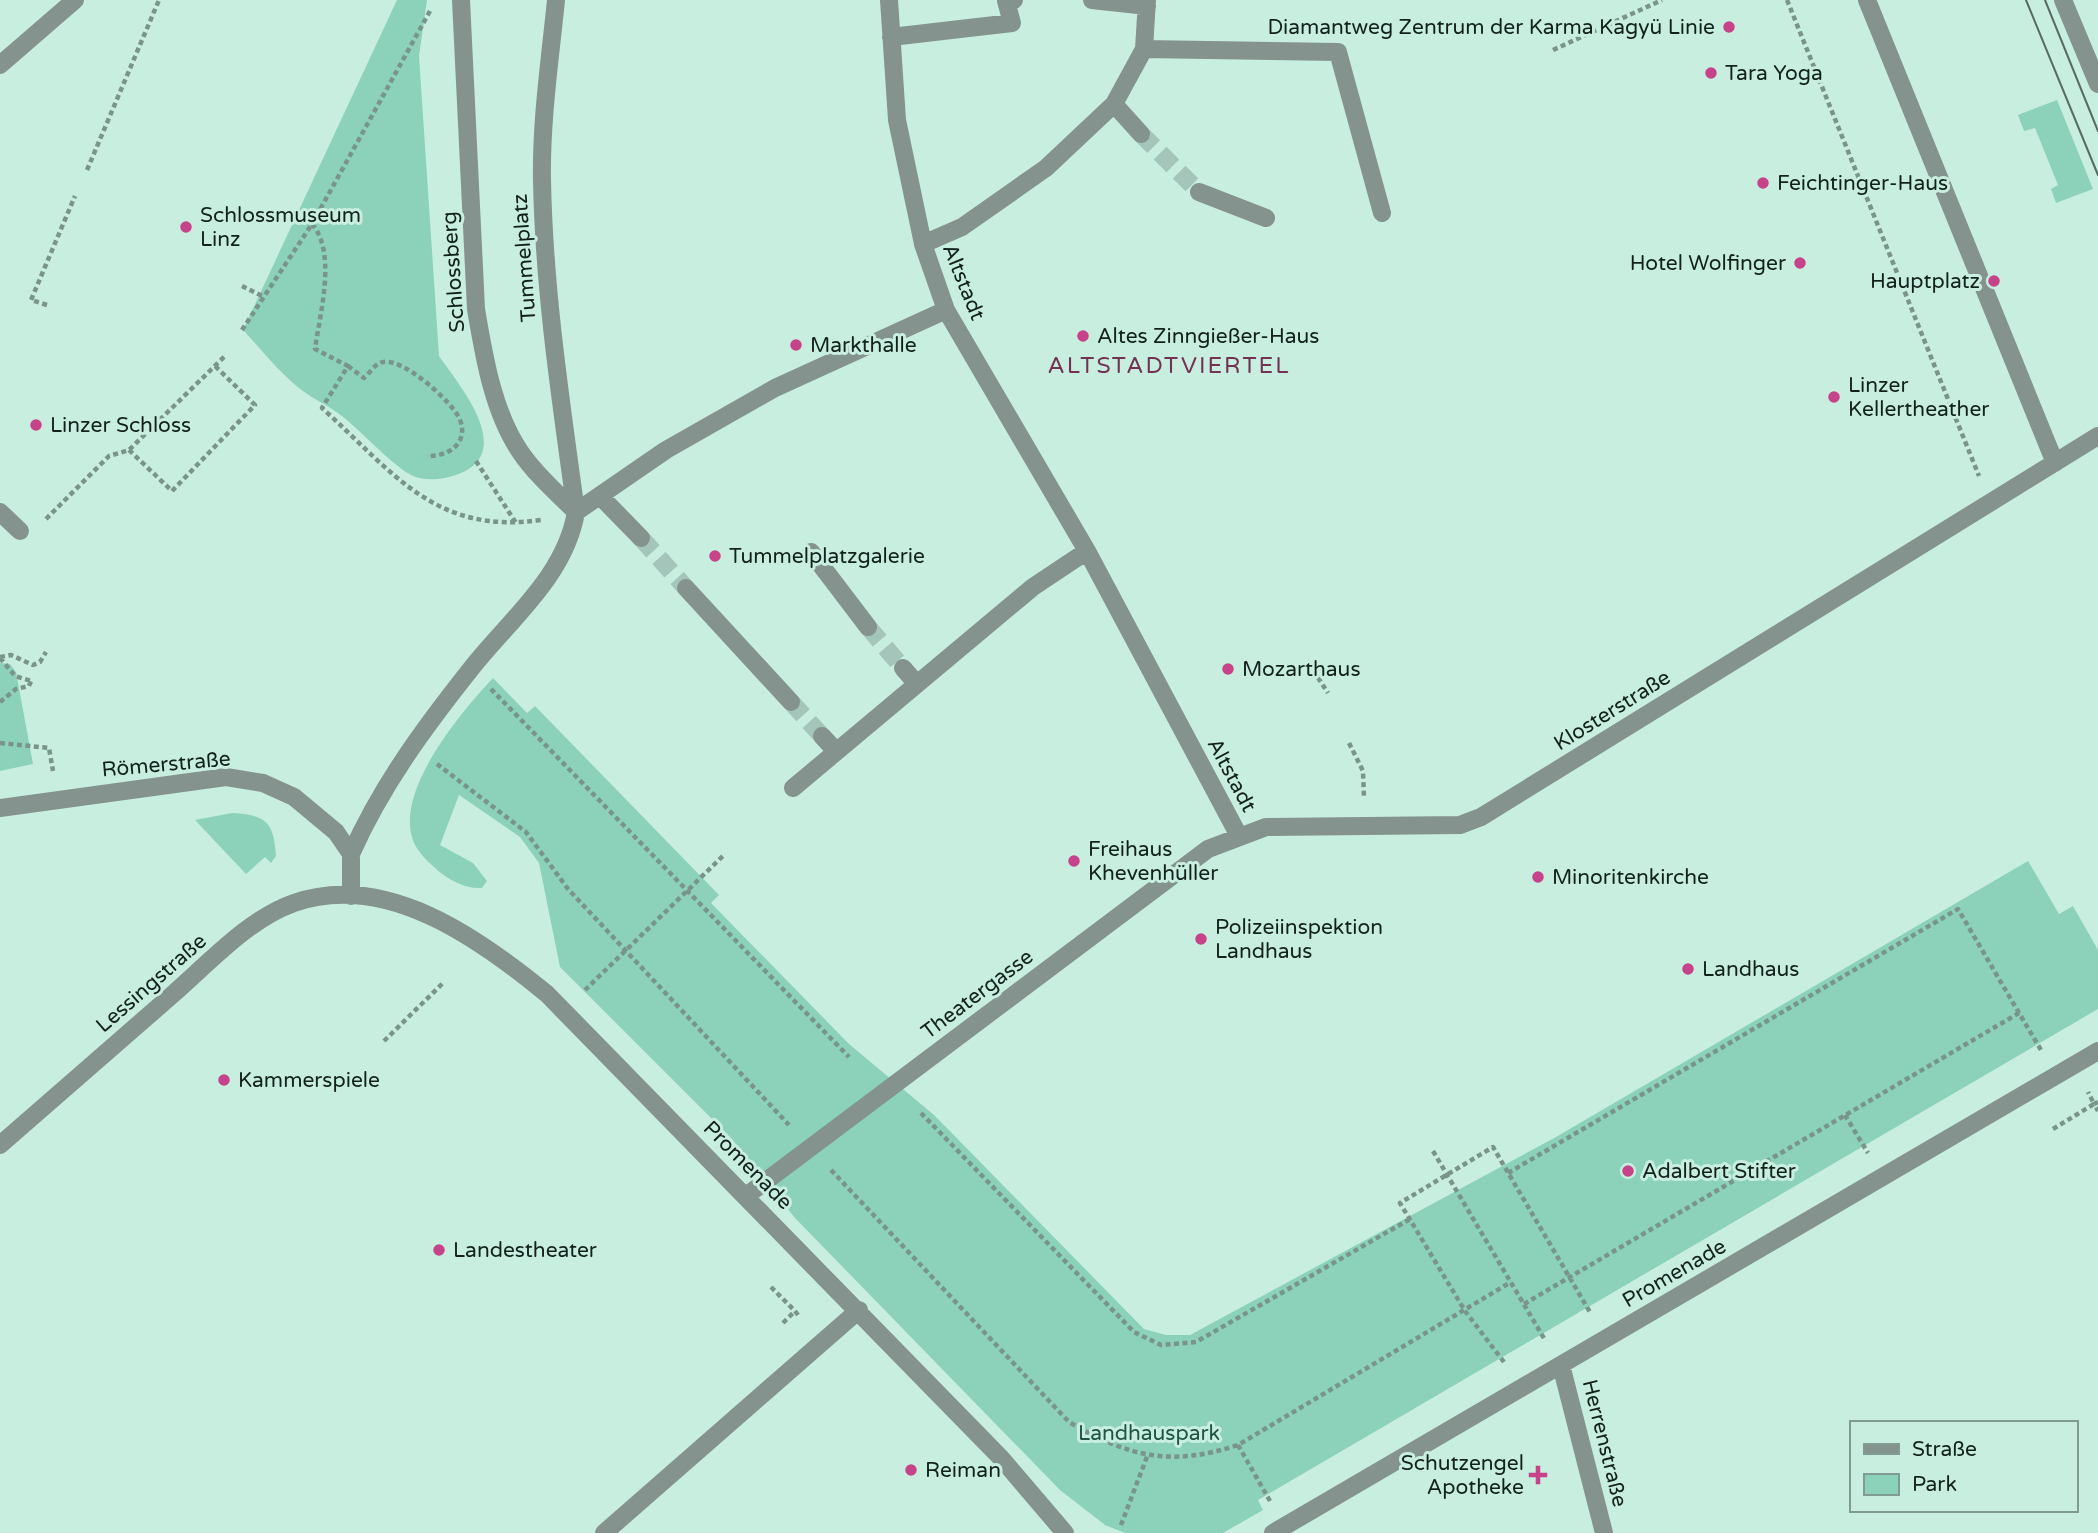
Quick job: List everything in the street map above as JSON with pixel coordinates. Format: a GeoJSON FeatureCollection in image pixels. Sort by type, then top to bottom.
{"type":"FeatureCollection","features":[{"type":"Feature","properties":{"kind":"street"},"geometry":{"type":"LineString","coordinates":[[0,65],[75,0]]}},
{"type":"Feature","properties":{"kind":"street","name":"Schlossberg"},"geometry":{"type":"LineString","coordinates":[[461,0],[476,309],[484,358],[501,410],[519,452],[576,512]]}},
{"type":"Feature","properties":{"kind":"street","name":"Tummelplatz"},"geometry":{"type":"LineString","coordinates":[[351,854],[382,792],[415,740],[558,563],[572,537],[576,512],[552,332],[542,180],[544,115],[556,0]]}},
{"type":"Feature","properties":{"kind":"street","name":"Altstadt"},"geometry":{"type":"LineString","coordinates":[[889,0],[897,120],[923,244],[946,310],[1087,551],[1238,836]]}},
{"type":"Feature","properties":{"kind":"street"},"geometry":{"type":"LineString","coordinates":[[891,37],[1012,23],[1006,1],[1014,0]]}},
{"type":"Feature","properties":{"kind":"street"},"geometry":{"type":"LineString","coordinates":[[923,244],[962,227],[1046,168],[1114,104],[1144,49],[1147,3],[1092,0]]}},
{"type":"Feature","properties":{"kind":"street"},"geometry":{"type":"LineString","coordinates":[[1867,0],[2055,463],[2098,436]]}},
{"type":"Feature","properties":{"kind":"street"},"geometry":{"type":"LineString","coordinates":[[2063,0],[2098,84]]}},
{"type":"Feature","properties":{"kind":"street"},"geometry":{"type":"LineString","coordinates":[[1144,49],[1338,52],[1382,213]]}},
{"type":"Feature","properties":{"kind":"street"},"geometry":{"type":"LineString","coordinates":[[1114,104],[1141,134]]}},
{"type":"Feature","properties":{"kind":"street"},"geometry":{"type":"LineString","coordinates":[[1199,192],[1266,218]]}},
{"type":"Feature","properties":{"kind":"street"},"geometry":{"type":"LineString","coordinates":[[576,512],[666,450],[775,388],[946,310]]}},
{"type":"Feature","properties":{"kind":"street","name":"Klosterstraße"},"geometry":{"type":"LineString","coordinates":[[1238,836],[1266,827],[1460,825],[1481,817],[2055,463]]}},
{"type":"Feature","properties":{"kind":"street"},"geometry":{"type":"LineString","coordinates":[[600,495],[641,538]]}},
{"type":"Feature","properties":{"kind":"street"},"geometry":{"type":"LineString","coordinates":[[0,512],[20,531]]}},
{"type":"Feature","properties":{"kind":"street"},"geometry":{"type":"LineString","coordinates":[[793,789],[916,683],[1050,574],[1087,551]]}},
{"type":"Feature","properties":{"kind":"street"},"geometry":{"type":"LineString","coordinates":[[811,552],[868,627]]}},
{"type":"Feature","properties":{"kind":"street"},"geometry":{"type":"LineString","coordinates":[[686,588],[791,702]]}},
{"type":"Feature","properties":{"kind":"street"},"geometry":{"type":"LineString","coordinates":[[903,668],[916,683]]}},
{"type":"Feature","properties":{"kind":"street"},"geometry":{"type":"LineString","coordinates":[[822,736],[836,751]]}},
{"type":"Feature","properties":{"kind":"street","name":"Römerstraße"},"geometry":{"type":"LineString","coordinates":[[0,808],[226,778],[263,783],[294,797],[336,832],[351,854]]}},
{"type":"Feature","properties":{"kind":"street","name":"Theatergasse"},"geometry":{"type":"LineString","coordinates":[[747,1196],[1208,849],[1238,836]]}},
{"type":"Feature","properties":{"kind":"street"},"geometry":{"type":"LineString","coordinates":[[351,854],[351,895]]}},
{"type":"Feature","properties":{"kind":"street","name":"Lessingstraße"},"geometry":{"type":"LineString","coordinates":[[0,1145],[244,933],[293,903],[322,896],[351,895]]}},
{"type":"Feature","properties":{"kind":"street","name":"Promenade"},"geometry":{"type":"LineString","coordinates":[[351,895],[391,902],[435,919],[501,956],[547,994],[859,1310],[1001,1458],[1065,1533]]}},
{"type":"Feature","properties":{"kind":"street","name":"Promenade"},"geometry":{"type":"LineString","coordinates":[[1273,1533],[2098,1051]]}},
{"type":"Feature","properties":{"kind":"street"},"geometry":{"type":"LineString","coordinates":[[604,1533],[859,1310]]}},
{"type":"Feature","properties":{"kind":"street","name":"Herrenstraße"},"geometry":{"type":"LineString","coordinates":[[1561,1365],[1604,1533]]}},
{"type":"Feature","properties":{"kind":"path"},"geometry":{"type":"LineString","coordinates":[[87,170],[159,0]]}},
{"type":"Feature","properties":{"kind":"path"},"geometry":{"type":"LineString","coordinates":[[243,330],[312,224],[437,0]]}},
{"type":"Feature","properties":{"kind":"path"},"geometry":{"type":"LineString","coordinates":[[1553,50],[1661,0]]}},
{"type":"Feature","properties":{"kind":"path"},"geometry":{"type":"LineString","coordinates":[[1787,0],[1982,483]]}},
{"type":"Feature","properties":{"kind":"path"},"geometry":{"type":"LineString","coordinates":[[47,305],[31,300],[75,196]]}},
{"type":"Feature","properties":{"kind":"path"},"geometry":{"type":"LineString","coordinates":[[312,224],[322,236],[324,262],[315,349],[348,366],[364,378],[380,362],[392,361],[406,366],[450,405],[460,418],[460,439],[448,454],[427,456]]}},
{"type":"Feature","properties":{"kind":"path"},"geometry":{"type":"LineString","coordinates":[[243,286],[264,297]]}},
{"type":"Feature","properties":{"kind":"path"},"geometry":{"type":"LineString","coordinates":[[43,522],[109,456],[130,450],[225,356]]}},
{"type":"Feature","properties":{"kind":"path"},"geometry":{"type":"LineString","coordinates":[[130,450],[172,491],[255,405],[215,366]]}},
{"type":"Feature","properties":{"kind":"path"},"geometry":{"type":"LineString","coordinates":[[348,366],[322,408],[422,499],[470,520],[517,524],[576,512]]}},
{"type":"Feature","properties":{"kind":"path"},"geometry":{"type":"LineString","coordinates":[[476,461],[517,524]]}},
{"type":"Feature","properties":{"kind":"path"},"geometry":{"type":"LineString","coordinates":[[0,702],[16,689],[31,684],[15,676],[0,658],[11,655],[33,665],[40,662],[46,652]]}},
{"type":"Feature","properties":{"kind":"path"},"geometry":{"type":"LineString","coordinates":[[1270,670],[1313,670],[1328,693]]}},
{"type":"Feature","properties":{"kind":"path"},"geometry":{"type":"LineString","coordinates":[[498,696],[849,1057]]}},
{"type":"Feature","properties":{"kind":"path"},"geometry":{"type":"LineString","coordinates":[[0,743],[49,748],[53,771]]}},
{"type":"Feature","properties":{"kind":"path"},"geometry":{"type":"LineString","coordinates":[[1349,743],[1363,771],[1364,808]]}},
{"type":"Feature","properties":{"kind":"path"},"geometry":{"type":"LineString","coordinates":[[435,763],[526,832],[568,889],[1069,1422],[1095,1437],[1165,1457],[1202,1457],[1238,1445],[1511,1282]]}},
{"type":"Feature","properties":{"kind":"path"},"geometry":{"type":"LineString","coordinates":[[582,993],[725,854]]}},
{"type":"Feature","properties":{"kind":"path"},"geometry":{"type":"LineString","coordinates":[[1508,1173],[1958,909],[2042,1051]]}},
{"type":"Feature","properties":{"kind":"path"},"geometry":{"type":"LineString","coordinates":[[384,1041],[444,982]]}},
{"type":"Feature","properties":{"kind":"path"},"geometry":{"type":"LineString","coordinates":[[1524,1304],[2020,1013]]}},
{"type":"Feature","properties":{"kind":"path"},"geometry":{"type":"LineString","coordinates":[[2053,1129],[2096,1103],[2098,1111]]}},
{"type":"Feature","properties":{"kind":"path"},"geometry":{"type":"LineString","coordinates":[[921,1113],[1134,1332],[1161,1345],[1195,1342],[1410,1219]]}},
{"type":"Feature","properties":{"kind":"path"},"geometry":{"type":"LineString","coordinates":[[1846,1115],[1868,1153]]}},
{"type":"Feature","properties":{"kind":"path"},"geometry":{"type":"LineString","coordinates":[[1504,1362],[1465,1311],[1400,1203],[1493,1147],[1591,1314]]}},
{"type":"Feature","properties":{"kind":"path"},"geometry":{"type":"LineString","coordinates":[[1433,1151],[1561,1365]]}},
{"type":"Feature","properties":{"kind":"path"},"geometry":{"type":"LineString","coordinates":[[771,1287],[797,1313],[783,1323]]}},
{"type":"Feature","properties":{"kind":"path"},"geometry":{"type":"LineString","coordinates":[[1238,1445],[1270,1501]]}},
{"type":"Feature","properties":{"kind":"path"},"geometry":{"type":"LineString","coordinates":[[1121,1525],[1148,1454]]}},
{"type":"Feature","properties":{"kind":"green space"},"geometry":{"type":"Polygon","coordinates":[[[397,0],[427,0],[419,56],[439,356],[469,400],[483,434],[483,449],[476,463],[461,473],[437,479],[413,476],[398,466],[343,416],[295,385],[243,330],[397,0]]]}},
{"type":"Feature","properties":{"kind":"green space"},"geometry":{"type":"Polygon","coordinates":[[[2057,100],[2093,189],[2056,203],[2051,189],[2058,185],[2035,128],[2024,131],[2018,115],[2057,100]]]}},
{"type":"Feature","properties":{"kind":"green space"},"geometry":{"type":"Polygon","coordinates":[[[0,663],[10,664],[16,672],[33,764],[0,771],[0,663]]]}},
{"type":"Feature","properties":{"kind":"green space","name":"Landhauspark"},"geometry":{"type":"Polygon","coordinates":[[[493,678],[527,713],[535,706],[719,895],[711,903],[849,1044],[934,1115],[1144,1329],[1166,1335],[1190,1335],[1556,1137],[2028,861],[2059,914],[2073,906],[2098,950],[2098,1009],[1258,1500],[1263,1510],[1223,1533],[1125,1533],[1105,1525],[1060,1490],[795,1218],[730,1137],[560,967],[539,863],[520,837],[459,795],[440,845],[473,863],[487,881],[482,888],[469,887],[450,879],[418,850],[412,837],[410,817],[414,796],[423,774],[450,730],[493,678]]]}},
{"type":"Feature","properties":{"kind":"green space"},"geometry":{"type":"Polygon","coordinates":[[[232,813],[253,816],[266,822],[275,844],[276,856],[271,863],[265,857],[246,874],[195,820],[232,813]]]}},
{"type":"Feature","properties":{"kind":"tunnel"},"geometry":{"type":"LineString","coordinates":[[1141,134],[1199,192]]}},
{"type":"Feature","properties":{"kind":"tunnel"},"geometry":{"type":"LineString","coordinates":[[641,538],[686,588]]}},
{"type":"Feature","properties":{"kind":"tunnel"},"geometry":{"type":"LineString","coordinates":[[868,627],[903,668]]}},
{"type":"Feature","properties":{"kind":"tunnel"},"geometry":{"type":"LineString","coordinates":[[791,702],[822,736]]}},
{"type":"Feature","properties":{"kind":"tram line"},"geometry":{"type":"LineString","coordinates":[[2026,0],[2098,175]]}},
{"type":"Feature","properties":{"kind":"tram line"},"geometry":{"type":"LineString","coordinates":[[2045,0],[2098,131]]}},
{"type":"Feature","properties":{"kind":"place","name":"Diamantweg Zentrum der Karma Kagyü Linie"},"geometry":{"type":"Point","coordinates":[1729,27]}},
{"type":"Feature","properties":{"kind":"place","name":"Tara Yoga"},"geometry":{"type":"Point","coordinates":[1711,73]}},
{"type":"Feature","properties":{"kind":"place","name":"Feichtinger-Haus"},"geometry":{"type":"Point","coordinates":[1763,183]}},
{"type":"Feature","properties":{"kind":"place","name":"Schlossmuseum Linz"},"geometry":{"type":"Point","coordinates":[186,227]}},
{"type":"Feature","properties":{"kind":"place","name":"Hotel Wolfinger"},"geometry":{"type":"Point","coordinates":[1800,263]}},
{"type":"Feature","properties":{"kind":"place","name":"Hauptplatz"},"geometry":{"type":"Point","coordinates":[1994,281]}},
{"type":"Feature","properties":{"kind":"place","name":"Altes Zinngießer-Haus"},"geometry":{"type":"Point","coordinates":[1083,336]}},
{"type":"Feature","properties":{"kind":"place","name":"Markthalle"},"geometry":{"type":"Point","coordinates":[796,345]}},
{"type":"Feature","properties":{"kind":"place","name":"Linzer Kellertheather"},"geometry":{"type":"Point","coordinates":[1834,397]}},
{"type":"Feature","properties":{"kind":"place","name":"Linzer Schloss"},"geometry":{"type":"Point","coordinates":[36,425]}},
{"type":"Feature","properties":{"kind":"place","name":"Tummelplatzgalerie"},"geometry":{"type":"Point","coordinates":[715,556]}},
{"type":"Feature","properties":{"kind":"place","name":"Mozarthaus"},"geometry":{"type":"Point","coordinates":[1228,669]}},
{"type":"Feature","properties":{"kind":"place","name":"Freihaus Khevenhüller"},"geometry":{"type":"Point","coordinates":[1074,861]}},
{"type":"Feature","properties":{"kind":"place","name":"Minoritenkirche"},"geometry":{"type":"Point","coordinates":[1538,877]}},
{"type":"Feature","properties":{"kind":"place","name":"Polizeiinspektion Landhaus"},"geometry":{"type":"Point","coordinates":[1201,939]}},
{"type":"Feature","properties":{"kind":"place","name":"Landhaus"},"geometry":{"type":"Point","coordinates":[1688,969]}},
{"type":"Feature","properties":{"kind":"place","name":"Kammerspiele"},"geometry":{"type":"Point","coordinates":[224,1080]}},
{"type":"Feature","properties":{"kind":"place","name":"Adalbert Stifter"},"geometry":{"type":"Point","coordinates":[1628,1171]}},
{"type":"Feature","properties":{"kind":"place","name":"Landestheater"},"geometry":{"type":"Point","coordinates":[439,1250]}},
{"type":"Feature","properties":{"kind":"place","name":"Reiman"},"geometry":{"type":"Point","coordinates":[911,1470]}},
{"type":"Feature","properties":{"kind":"place","name":"Schutzengel Apotheke"},"geometry":{"type":"Point","coordinates":[1538,1475]}},
{"type":"Feature","properties":{"kind":"district","name":"ALTSTADTVIERTEL"},"geometry":{"type":"Point","coordinates":[1169,365]}}]}
